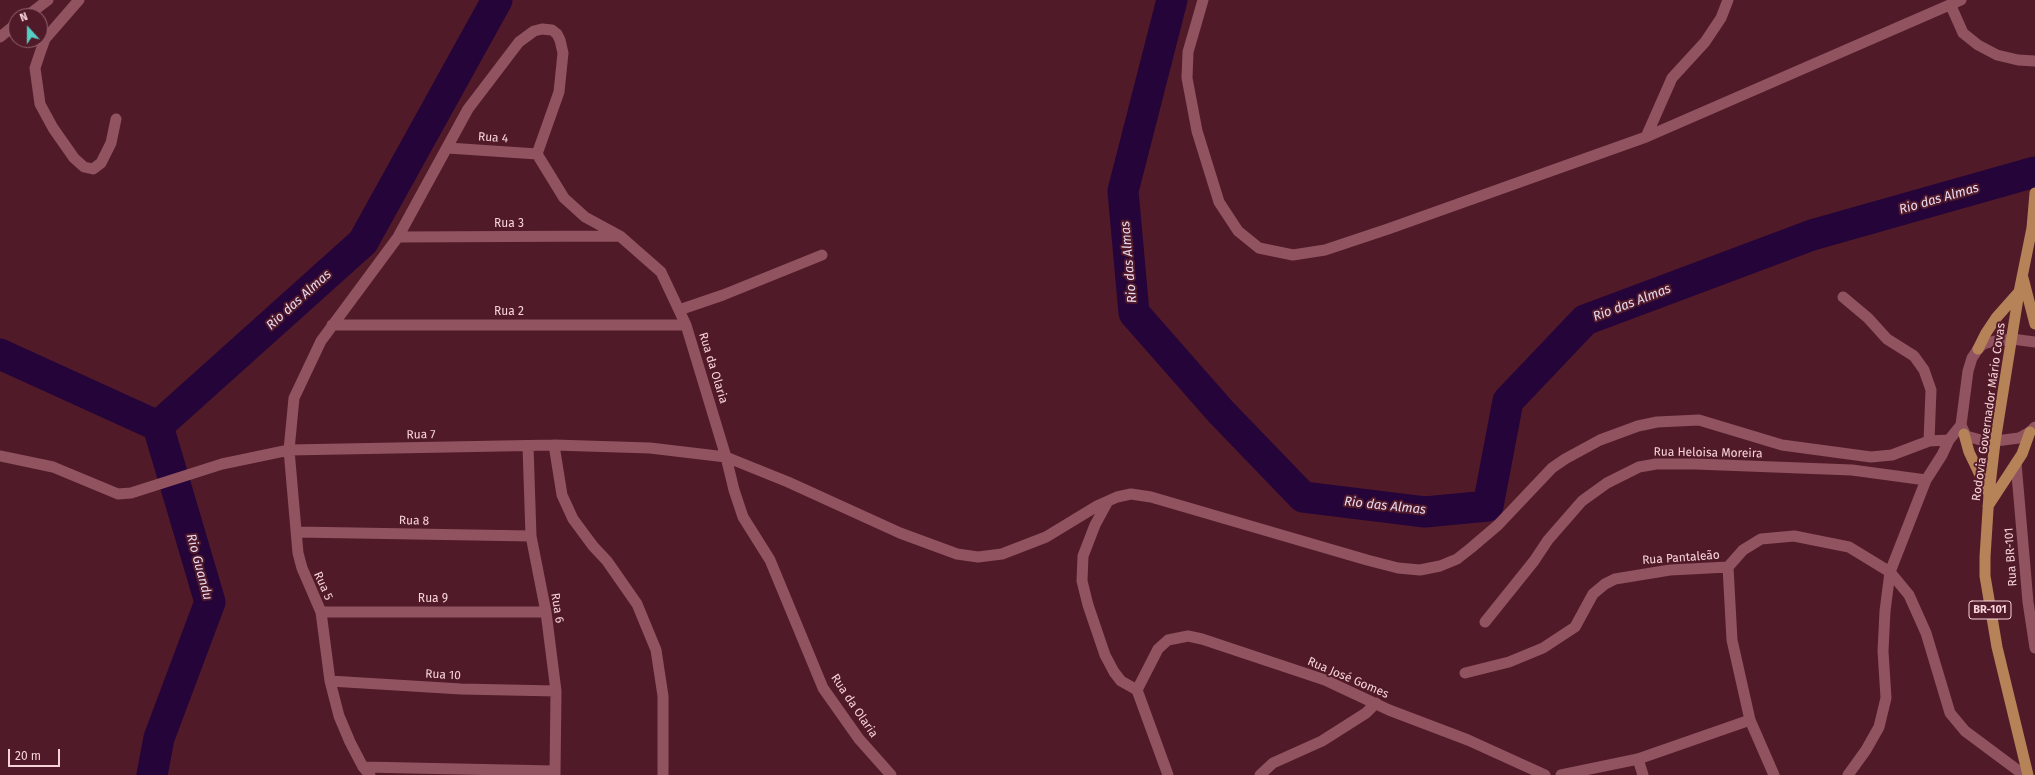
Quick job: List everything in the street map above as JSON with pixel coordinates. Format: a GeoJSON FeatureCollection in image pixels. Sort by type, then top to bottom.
{"type":"FeatureCollection","features":[{"type":"Feature","properties":{"kind":"highway","name":"Rodovia Governador Mário Covas"},"geometry":{"type":"LineString","coordinates":[[2028,775],[2005,683],[1989,604],[1985,576],[1988,506],[1995,442],[2019,292],[2032,228],[2035,193]]}},
{"type":"Feature","properties":{"kind":"highway"},"geometry":{"type":"LineString","coordinates":[[2022,277],[2035,324]]}},
{"type":"Feature","properties":{"kind":"highway"},"geometry":{"type":"LineString","coordinates":[[1978,349],[1996,318],[2019,292]]}},
{"type":"Feature","properties":{"kind":"highway"},"geometry":{"type":"LineString","coordinates":[[1962,429],[1969,452],[1989,494]]}},
{"type":"Feature","properties":{"kind":"highway"},"geometry":{"type":"LineString","coordinates":[[1988,506],[2028,443],[2033,429]]}},
{"type":"Feature","properties":{"kind":"street"},"geometry":{"type":"LineString","coordinates":[[37,8],[48,0]]}},
{"type":"Feature","properties":{"kind":"street"},"geometry":{"type":"LineString","coordinates":[[79,0],[45,39],[34,68],[40,104],[74,158],[84,167],[93,169],[101,164],[111,143],[116,119]]}},
{"type":"Feature","properties":{"kind":"street"},"geometry":{"type":"LineString","coordinates":[[1203,0],[1188,52],[1187,78],[1197,131],[1219,202],[1238,231],[1259,248],[1293,255],[1325,250],[1388,229],[1646,137],[1962,0]]}},
{"type":"Feature","properties":{"kind":"street"},"geometry":{"type":"LineString","coordinates":[[1646,137],[1672,78],[1705,42],[1721,18],[1728,0]]}},
{"type":"Feature","properties":{"kind":"street"},"geometry":{"type":"LineString","coordinates":[[1951,6],[1963,33],[1978,45],[1997,55],[2018,60],[2035,61]]}},
{"type":"Feature","properties":{"kind":"street","name":"Rua 5"},"geometry":{"type":"LineString","coordinates":[[366,771],[350,742],[339,716],[330,681],[321,612],[302,568],[298,553],[289,450],[294,398],[309,365],[332,325],[398,237],[468,109],[519,42],[534,31],[542,29],[552,30],[557,34],[562,45],[559,92],[537,154]]}},
{"type":"Feature","properties":{"kind":"street","name":"Rua 4"},"geometry":{"type":"LineString","coordinates":[[448,148],[537,154]]}},
{"type":"Feature","properties":{"kind":"street","name":"Rua da Olaria"},"geometry":{"type":"LineString","coordinates":[[537,154],[564,198],[585,217],[620,236],[661,272],[686,325],[726,457],[734,490],[744,517],[770,560],[823,688],[859,739],[891,775]]}},
{"type":"Feature","properties":{"kind":"street","name":"Rua 3"},"geometry":{"type":"LineString","coordinates":[[398,237],[620,236]]}},
{"type":"Feature","properties":{"kind":"street"},"geometry":{"type":"LineString","coordinates":[[679,310],[723,295],[822,255]]}},
{"type":"Feature","properties":{"kind":"street"},"geometry":{"type":"LineString","coordinates":[[1843,297],[1887,339],[1914,356],[1924,370],[1931,390],[1928,441]]}},
{"type":"Feature","properties":{"kind":"street","name":"Rua 2"},"geometry":{"type":"LineString","coordinates":[[332,325],[686,325]]}},
{"type":"Feature","properties":{"kind":"street"},"geometry":{"type":"LineString","coordinates":[[1848,775],[1866,750],[1879,727],[1886,698],[1883,651],[1885,611],[1890,572],[1926,480],[1949,440],[1962,429],[1968,371],[1972,358],[1983,344],[2012,339],[2035,342]]}},
{"type":"Feature","properties":{"kind":"street","name":"Rua 7"},"geometry":{"type":"LineString","coordinates":[[0,456],[53,467],[110,491],[125,494],[206,468],[289,450],[554,445],[650,448],[726,457],[788,482],[900,533],[957,554],[978,557],[1002,554],[1046,537],[1085,512],[1108,501],[1131,494],[1151,497],[1367,560],[1398,568],[1420,570],[1440,566],[1457,558],[1498,525],[1552,468],[1565,459],[1600,440],[1638,426],[1657,422],[1699,420],[1782,445],[1835,454],[1871,457],[1892,455],[1928,441],[1949,440]]}},
{"type":"Feature","properties":{"kind":"street"},"geometry":{"type":"LineString","coordinates":[[1962,429],[1980,441],[1995,442],[2019,438],[2033,429]]}},
{"type":"Feature","properties":{"kind":"street"},"geometry":{"type":"LineString","coordinates":[[554,445],[561,490],[573,519],[593,546],[607,561],[637,604],[656,650],[663,696],[663,775]]}},
{"type":"Feature","properties":{"kind":"street","name":"Rua 6"},"geometry":{"type":"LineString","coordinates":[[528,446],[531,536],[546,612],[556,691],[555,773]]}},
{"type":"Feature","properties":{"kind":"street","name":"Rua BR-101"},"geometry":{"type":"LineString","coordinates":[[2016,463],[2028,602],[2035,648]]}},
{"type":"Feature","properties":{"kind":"street","name":"Rua Heloisa Moreira"},"geometry":{"type":"LineString","coordinates":[[1485,622],[1534,561],[1548,540],[1582,501],[1607,483],[1639,467],[1656,464],[1696,464],[1852,470],[1926,480]]}},
{"type":"Feature","properties":{"kind":"street"},"geometry":{"type":"LineString","coordinates":[[1108,501],[1095,525],[1083,556],[1082,581],[1090,611],[1108,661],[1121,681],[1137,690],[1168,775]]}},
{"type":"Feature","properties":{"kind":"street","name":"Rua 8"},"geometry":{"type":"LineString","coordinates":[[297,532],[531,536]]}},
{"type":"Feature","properties":{"kind":"street","name":"Rua Pantaleão"},"geometry":{"type":"LineString","coordinates":[[1465,672],[1509,662],[1543,648],[1575,627],[1593,594],[1605,584],[1615,579],[1670,570],[1728,567],[1743,550],[1761,539],[1794,536],[1849,547],[1890,572]]}},
{"type":"Feature","properties":{"kind":"street"},"geometry":{"type":"LineString","coordinates":[[1728,567],[1732,640],[1750,720],[1774,775]]}},
{"type":"Feature","properties":{"kind":"street"},"geometry":{"type":"LineString","coordinates":[[1890,572],[1908,595],[1926,634],[1950,713],[1965,731],[2024,775]]}},
{"type":"Feature","properties":{"kind":"street","name":"Rua 9"},"geometry":{"type":"LineString","coordinates":[[321,612],[546,612]]}},
{"type":"Feature","properties":{"kind":"street","name":"Rua José Gomes"},"geometry":{"type":"LineString","coordinates":[[1137,690],[1158,649],[1168,640],[1188,636],[1202,639],[1325,680],[1430,727],[1468,740],[1545,775]]}},
{"type":"Feature","properties":{"kind":"street","name":"Rua 10"},"geometry":{"type":"LineString","coordinates":[[330,681],[461,689],[556,691]]}},
{"type":"Feature","properties":{"kind":"street"},"geometry":{"type":"LineString","coordinates":[[1260,775],[1272,763],[1332,734],[1366,713],[1376,703]]}},
{"type":"Feature","properties":{"kind":"street"},"geometry":{"type":"LineString","coordinates":[[1561,775],[1638,759],[1750,720]]}},
{"type":"Feature","properties":{"kind":"street"},"geometry":{"type":"LineString","coordinates":[[1638,759],[1643,775]]}},
{"type":"Feature","properties":{"kind":"street"},"geometry":{"type":"LineString","coordinates":[[366,771],[555,773]]}},
{"type":"Feature","properties":{"kind":"waterway","name":"Rio das Almas"},"geometry":{"type":"LineString","coordinates":[[0,354],[158,426],[363,242],[497,0]]}},
{"type":"Feature","properties":{"kind":"waterway","name":"Rio das Almas"},"geometry":{"type":"LineString","coordinates":[[1172,0],[1123,191],[1134,313],[1221,412],[1303,497],[1425,512],[1488,506],[1508,401],[1585,320],[1812,235],[2035,172]]}},
{"type":"Feature","properties":{"kind":"waterway","name":"Rio Guandu"},"geometry":{"type":"LineString","coordinates":[[152,775],[159,738],[210,602],[158,426]]}}]}
